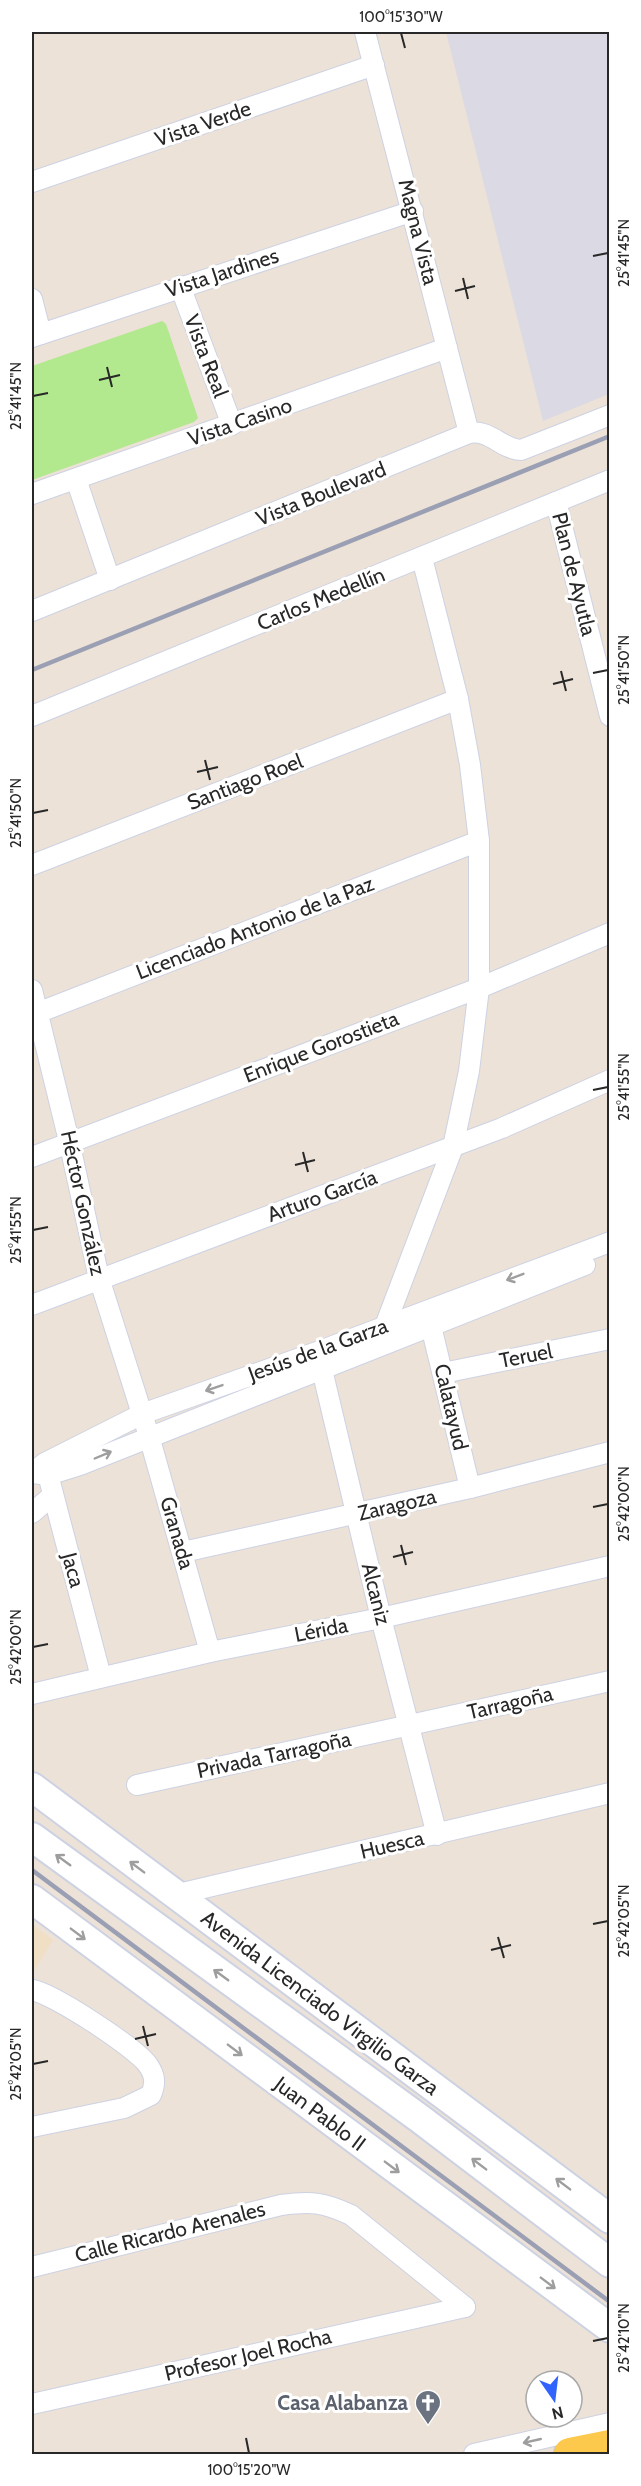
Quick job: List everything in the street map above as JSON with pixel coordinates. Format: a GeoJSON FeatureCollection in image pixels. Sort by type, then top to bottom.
{"type":"FeatureCollection","features":[{"type":"Feature","properties":{"kind":"main road","name":"Avenida Licenciado Virgilio Garza"},"geometry":{"type":"LineString","coordinates":[[32,1787],[609,2219]]}},
{"type":"Feature","properties":{"kind":"main road"},"geometry":{"type":"LineString","coordinates":[[32,1837],[419,2118],[609,2264]]}},
{"type":"Feature","properties":{"kind":"main road","name":"Juan Pablo II"},"geometry":{"type":"LineString","coordinates":[[32,1899],[609,2328]]}},
{"type":"Feature","properties":{"kind":"main road"},"geometry":{"type":"LineString","coordinates":[[232,1937],[419,2118]]}},
{"type":"Feature","properties":{"kind":"main road"},"geometry":{"type":"LineString","coordinates":[[570,2454],[609,2446]]}},
{"type":"Feature","properties":{"kind":"street","name":"Magna Vista"},"geometry":{"type":"LineString","coordinates":[[365,32],[469,433]]}},
{"type":"Feature","properties":{"kind":"street","name":"Vista Verde"},"geometry":{"type":"LineString","coordinates":[[32,183],[374,65]]}},
{"type":"Feature","properties":{"kind":"street","name":"Vista Jardines"},"geometry":{"type":"LineString","coordinates":[[36,335],[412,211]]}},
{"type":"Feature","properties":{"kind":"street","name":"Vista Real"},"geometry":{"type":"LineString","coordinates":[[180,286],[232,425]]}},
{"type":"Feature","properties":{"kind":"street"},"geometry":{"type":"LineString","coordinates":[[32,299],[36,335]]}},
{"type":"Feature","properties":{"kind":"street","name":"Vista Casino"},"geometry":{"type":"LineString","coordinates":[[32,494],[447,348]]}},
{"type":"Feature","properties":{"kind":"street"},"geometry":{"type":"LineString","coordinates":[[469,433],[483,432],[510,447],[521,450],[609,414]]}},
{"type":"Feature","properties":{"kind":"street","name":"Vista Boulevard"},"geometry":{"type":"LineString","coordinates":[[32,611],[469,433]]}},
{"type":"Feature","properties":{"kind":"street"},"geometry":{"type":"LineString","coordinates":[[76,479],[110,580]]}},
{"type":"Feature","properties":{"kind":"street","name":"Carlos Medellín"},"geometry":{"type":"LineString","coordinates":[[32,716],[609,480]]}},
{"type":"Feature","properties":{"kind":"street","name":"Plan de Ayutla"},"geometry":{"type":"LineString","coordinates":[[556,502],[609,716]]}},
{"type":"Feature","properties":{"kind":"street"},"geometry":{"type":"LineString","coordinates":[[385,1326],[453,1147],[469,1071],[479,988],[479,841],[470,765],[458,699],[422,558]]}},
{"type":"Feature","properties":{"kind":"street","name":"Santiago Roel"},"geometry":{"type":"LineString","coordinates":[[32,865],[458,699]]}},
{"type":"Feature","properties":{"kind":"street","name":"Licenciado Antonio de la Paz"},"geometry":{"type":"LineString","coordinates":[[34,1013],[479,841]]}},
{"type":"Feature","properties":{"kind":"street","name":"Enrique Gorostieta"},"geometry":{"type":"LineString","coordinates":[[32,1156],[479,988],[609,933]]}},
{"type":"Feature","properties":{"kind":"street","name":"Héctor González"},"geometry":{"type":"LineString","coordinates":[[32,990],[34,1013],[69,1141],[99,1278],[142,1414]]}},
{"type":"Feature","properties":{"kind":"street","name":"Arturo García"},"geometry":{"type":"LineString","coordinates":[[32,1305],[453,1147],[609,1080]]}},
{"type":"Feature","properties":{"kind":"street","name":"Jesús de la Garza"},"geometry":{"type":"LineString","coordinates":[[39,1471],[80,1465],[320,1360],[385,1326],[609,1242]]}},
{"type":"Feature","properties":{"kind":"street","name":"Jesús de la Garza"},"geometry":{"type":"LineString","coordinates":[[39,1471],[142,1414],[431,1326],[609,1256]]}},
{"type":"Feature","properties":{"kind":"street","name":"Calatayud"},"geometry":{"type":"LineString","coordinates":[[431,1326],[470,1488]]}},
{"type":"Feature","properties":{"kind":"street","name":"Teruel"},"geometry":{"type":"LineString","coordinates":[[443,1373],[609,1339]]}},
{"type":"Feature","properties":{"kind":"street","name":"Alcaniz"},"geometry":{"type":"LineString","coordinates":[[320,1360],[381,1618],[411,1726],[437,1835]]}},
{"type":"Feature","properties":{"kind":"street","name":"Granada"},"geometry":{"type":"LineString","coordinates":[[142,1414],[210,1652]]}},
{"type":"Feature","properties":{"kind":"street","name":"Zaragoza"},"geometry":{"type":"LineString","coordinates":[[183,1552],[470,1488],[609,1452]]}},
{"type":"Feature","properties":{"kind":"street","name":"Jaca"},"geometry":{"type":"LineString","coordinates":[[39,1471],[53,1495],[101,1677]]}},
{"type":"Feature","properties":{"kind":"street"},"geometry":{"type":"LineString","coordinates":[[32,1513],[53,1495]]}},
{"type":"Feature","properties":{"kind":"street","name":"Lérida"},"geometry":{"type":"LineString","coordinates":[[32,1694],[210,1652],[381,1618],[609,1566]]}},
{"type":"Feature","properties":{"kind":"street","name":"Tarragoña"},"geometry":{"type":"LineString","coordinates":[[411,1726],[609,1681]]}},
{"type":"Feature","properties":{"kind":"street","name":"Privada Tarragoña"},"geometry":{"type":"LineString","coordinates":[[137,1785],[411,1726]]}},
{"type":"Feature","properties":{"kind":"street","name":"Huesca"},"geometry":{"type":"LineString","coordinates":[[174,1895],[609,1793]]}},
{"type":"Feature","properties":{"kind":"street"},"geometry":{"type":"LineString","coordinates":[[32,1989],[54,1997],[133,2051],[146,2063],[153,2074],[155,2085],[151,2095],[124,2108],[32,2127]]}},
{"type":"Feature","properties":{"kind":"street","name":"Calle Ricardo Arenales"},"geometry":{"type":"LineString","coordinates":[[32,2267],[269,2208],[310,2201],[332,2206],[351,2216],[465,2307]]}},
{"type":"Feature","properties":{"kind":"street","name":"Profesor Joel Rocha"},"geometry":{"type":"LineString","coordinates":[[32,2404],[465,2307]]}},
{"type":"Feature","properties":{"kind":"street"},"geometry":{"type":"LineString","coordinates":[[474,2454],[609,2422]]}},
{"type":"Feature","properties":{"kind":"shaded area"},"geometry":{"type":"Polygon","coordinates":[[[446,32],[609,32],[609,394],[543,421],[446,32]]]}},
{"type":"Feature","properties":{"kind":"shaded area"},"geometry":{"type":"Polygon","coordinates":[[[32,1924],[53,1940],[32,1974],[32,1924]]]}},
{"type":"Feature","properties":{"kind":"green space"},"geometry":{"type":"Polygon","coordinates":[[[162,321],[166,324],[198,418],[194,422],[32,480],[32,366],[162,321]]]}},
{"type":"Feature","properties":{"kind":"railway"},"geometry":{"type":"LineString","coordinates":[[32,670],[610,436]]}},
{"type":"Feature","properties":{"kind":"railway"},"geometry":{"type":"LineString","coordinates":[[32,1870],[610,2302]]}},
{"type":"Feature","properties":{"kind":"place","name":"Casa Alabanza"},"geometry":{"type":"Point","coordinates":[428,2426]}}]}
